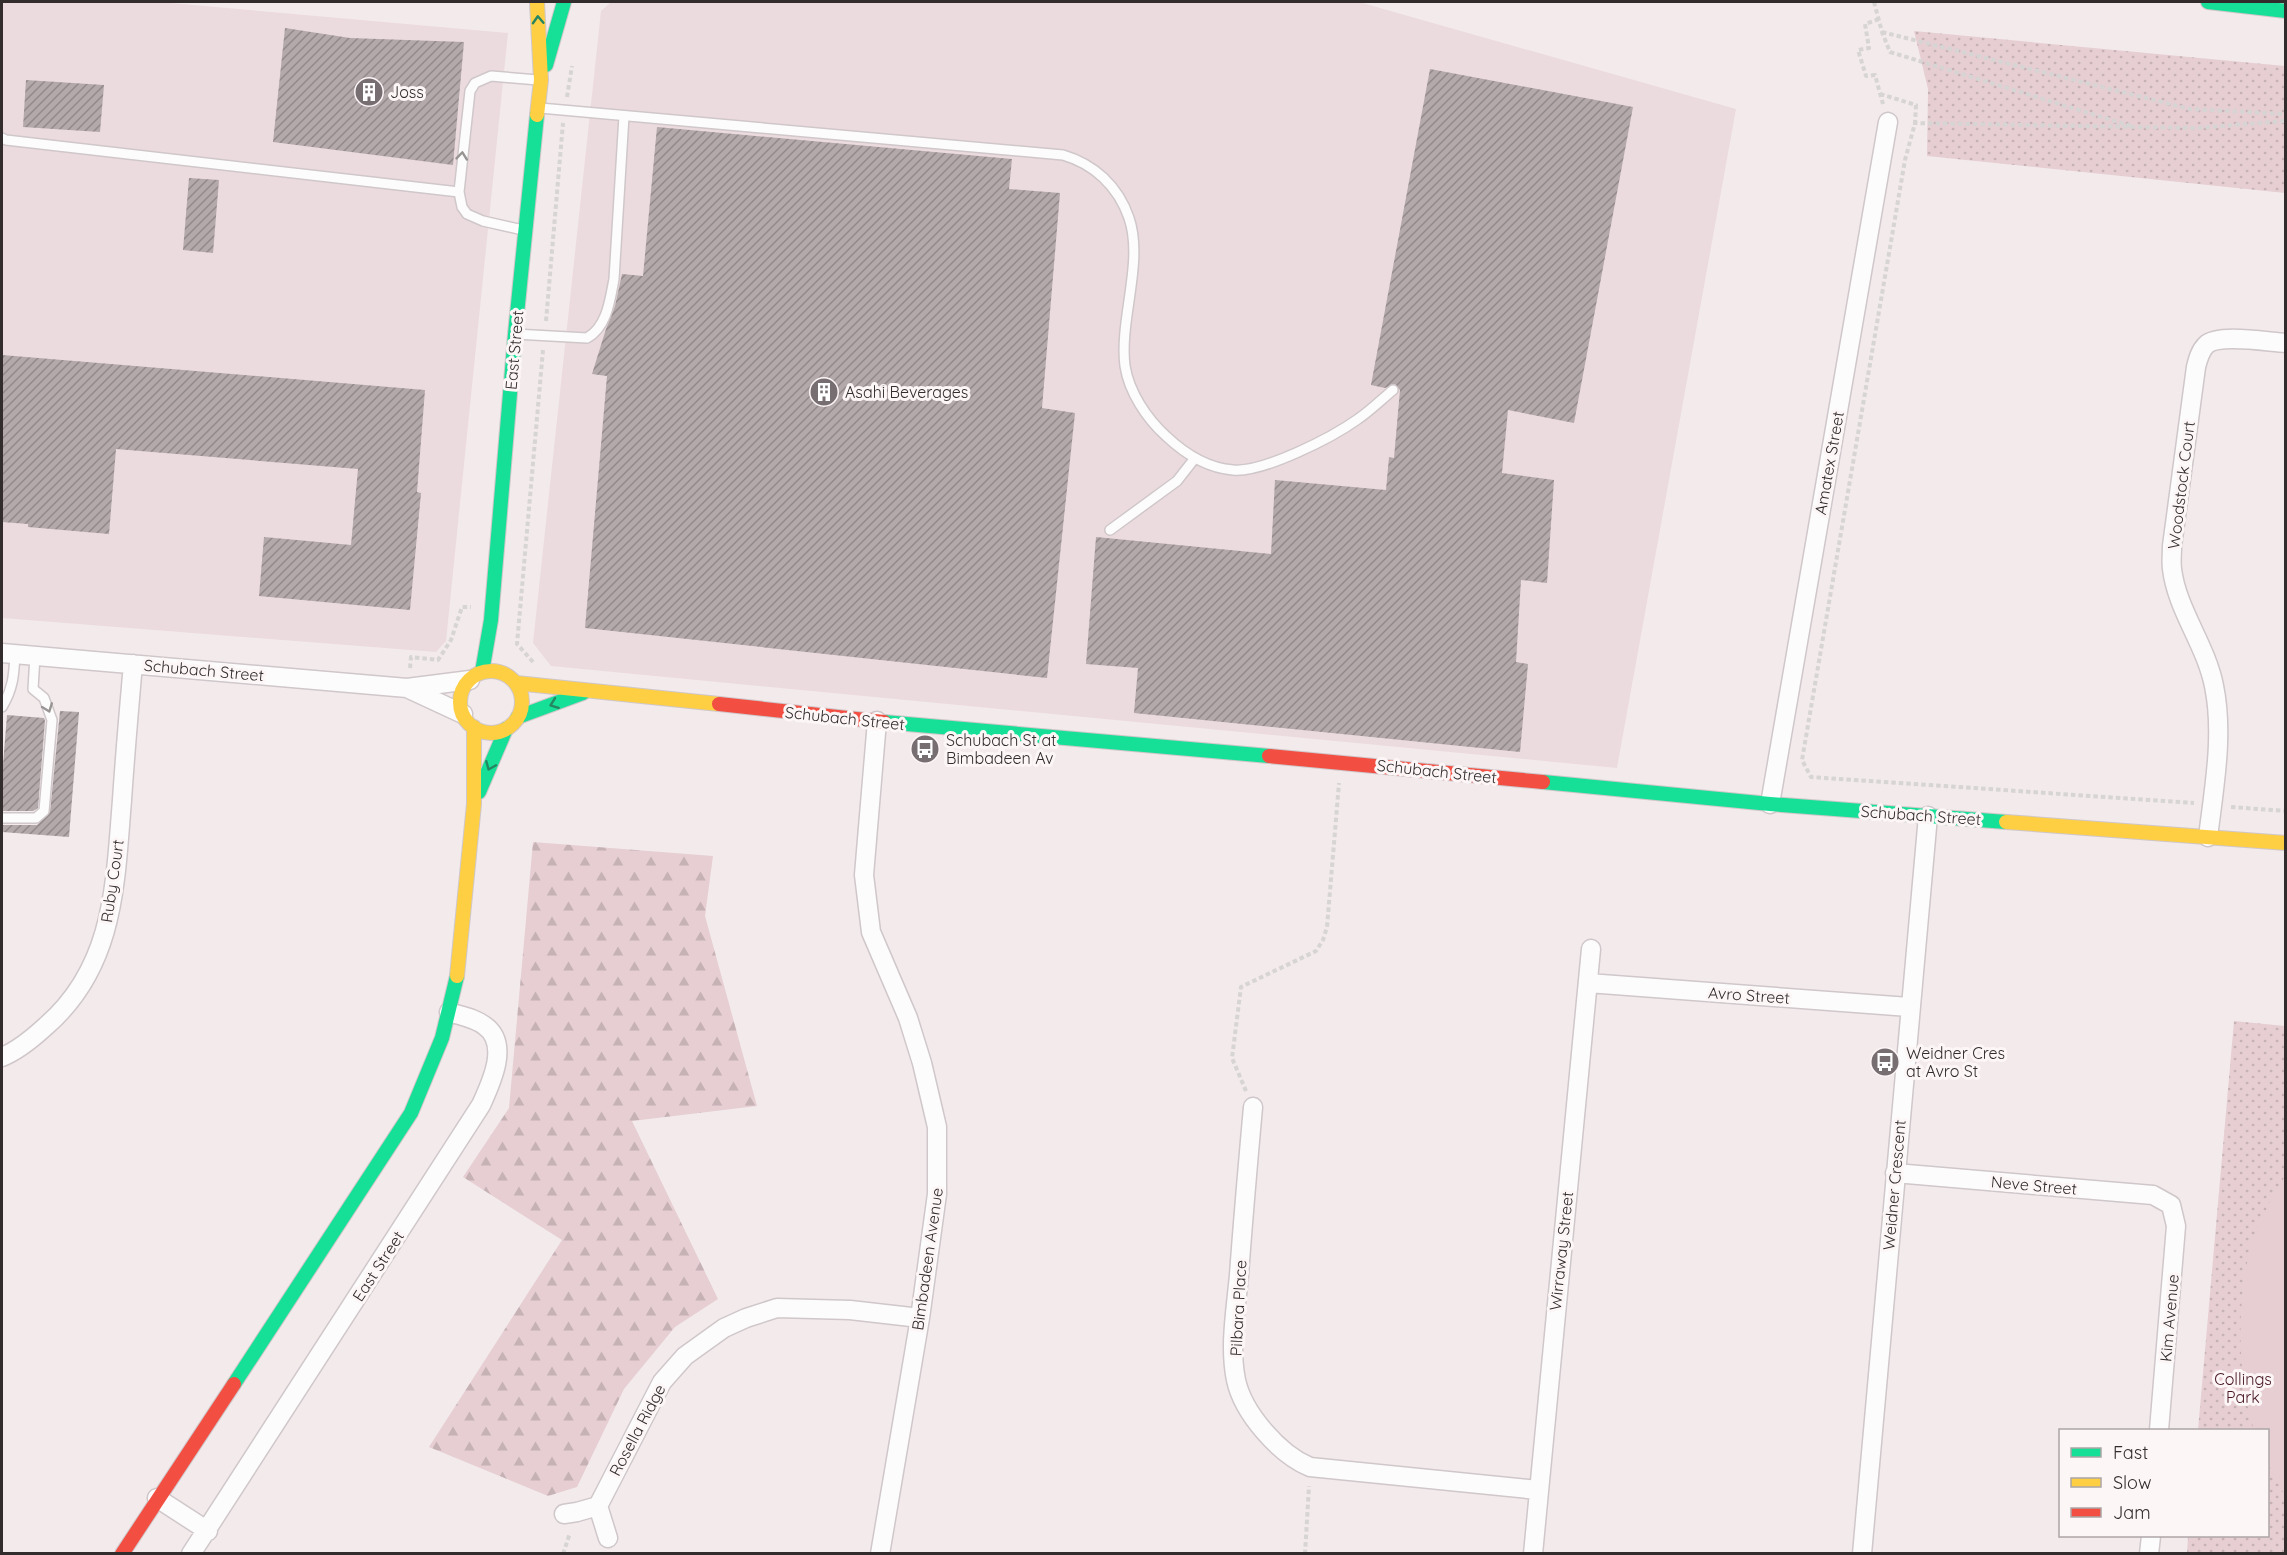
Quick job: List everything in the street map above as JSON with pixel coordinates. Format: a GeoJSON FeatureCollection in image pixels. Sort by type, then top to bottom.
{"type":"FeatureCollection","features":[{"type":"Feature","properties":{"kind":"main road","name":"East Street"},"geometry":{"type":"LineString","coordinates":[[476,676],[492,613],[514,334],[541,80],[537,2]]}},
{"type":"Feature","properties":{"kind":"main road","name":"East Street"},"geometry":{"type":"LineString","coordinates":[[541,80],[564,2]]}},
{"type":"Feature","properties":{"kind":"main road"},"geometry":{"type":"LineString","coordinates":[[2208,2],[2286,11]]}},
{"type":"Feature","properties":{"kind":"main road","name":"East Street"},"geometry":{"type":"LineString","coordinates":[[492,613],[506,668]]}},
{"type":"Feature","properties":{"kind":"main road"},"geometry":{"type":"LineString","coordinates":[[122,1554],[411,1113],[432,1066],[449,1012],[460,953],[474,804],[469,721],[461,696],[476,676],[506,668],[521,694],[522,705],[518,717],[506,729],[474,804]]}},
{"type":"Feature","properties":{"kind":"main road","name":"Schubach Street"},"geometry":{"type":"LineString","coordinates":[[506,668],[589,691],[877,722],[1341,762],[1770,804],[2286,843]]}},
{"type":"Feature","properties":{"kind":"main road","name":"Schubach Street"},"geometry":{"type":"LineString","coordinates":[[518,717],[589,691]]}},
{"type":"Feature","properties":{"kind":"main road"},"geometry":{"type":"LineString","coordinates":[[469,721],[490,733],[506,729]]}},
{"type":"Feature","properties":{"kind":"street","name":"Amatex Street"},"geometry":{"type":"LineString","coordinates":[[1770,804],[1888,122]]}},
{"type":"Feature","properties":{"kind":"street","name":"Woodstock Court"},"geometry":{"type":"LineString","coordinates":[[2208,837],[2219,717],[2214,685],[2206,660],[2179,597],[2172,569],[2172,546],[2196,367],[2203,339],[2286,343]]}},
{"type":"Feature","properties":{"kind":"street","name":"Schubach Street"},"geometry":{"type":"LineString","coordinates":[[8,653],[407,688],[476,676]]}},
{"type":"Feature","properties":{"kind":"street","name":"Ruby Court"},"geometry":{"type":"LineString","coordinates":[[2,1057],[31,1040],[63,1010],[77,993],[102,942],[110,914],[115,877],[133,664]]}},
{"type":"Feature","properties":{"kind":"street","name":"Schubach Street"},"geometry":{"type":"LineString","coordinates":[[407,688],[469,721]]}},
{"type":"Feature","properties":{"kind":"street","name":"Bimbadeen Avenue"},"geometry":{"type":"LineString","coordinates":[[877,722],[864,875],[871,932],[908,1018],[922,1063],[937,1127],[937,1194],[920,1318],[880,1554]]}},
{"type":"Feature","properties":{"kind":"street","name":"Weidner Crescent"},"geometry":{"type":"LineString","coordinates":[[1862,1554],[1909,1007],[1928,816]]}},
{"type":"Feature","properties":{"kind":"street","name":"Wirraway Street"},"geometry":{"type":"LineString","coordinates":[[1533,1554],[1591,949]]}},
{"type":"Feature","properties":{"kind":"street","name":"Avro Street"},"geometry":{"type":"LineString","coordinates":[[1588,983],[1909,1007]]}},
{"type":"Feature","properties":{"kind":"street","name":"East Street"},"geometry":{"type":"LineString","coordinates":[[191,1554],[469,1125],[487,1091],[497,1052],[494,1035],[482,1024],[449,1012]]}},
{"type":"Feature","properties":{"kind":"street","name":"Pilbara Place"},"geometry":{"type":"LineString","coordinates":[[1253,1107],[1233,1338],[1236,1380],[1245,1404],[1258,1425],[1300,1463],[1310,1467],[1538,1490]]}},
{"type":"Feature","properties":{"kind":"street","name":"Neve Street"},"geometry":{"type":"LineString","coordinates":[[1895,1173],[2153,1195],[2171,1205]]}},
{"type":"Feature","properties":{"kind":"street","name":"Kim Avenue"},"geometry":{"type":"LineString","coordinates":[[2159,1429],[2176,1226],[2171,1205]]}},
{"type":"Feature","properties":{"kind":"street","name":"Rosella Ridge"},"geometry":{"type":"LineString","coordinates":[[597,1506],[662,1382],[685,1356],[724,1328],[777,1308],[850,1310],[920,1318]]}},
{"type":"Feature","properties":{"kind":"street"},"geometry":{"type":"LineString","coordinates":[[157,1498],[208,1531]]}},
{"type":"Feature","properties":{"kind":"street"},"geometry":{"type":"LineString","coordinates":[[564,1514],[597,1506],[608,1538]]}},
{"type":"Feature","properties":{"kind":"street"},"geometry":{"type":"LineString","coordinates":[[2149,1554],[2151,1537]]}},
{"type":"Feature","properties":{"kind":"lane"},"geometry":{"type":"LineString","coordinates":[[526,230],[483,221],[467,214],[462,207],[459,192],[470,91],[474,83],[483,77],[491,76],[541,80]]}},
{"type":"Feature","properties":{"kind":"lane"},"geometry":{"type":"LineString","coordinates":[[538,108],[1063,155],[1079,160],[1095,169],[1121,200],[1129,216],[1134,237],[1125,352],[1129,381],[1147,414],[1163,434],[1185,453],[1211,465],[1234,470],[1267,466],[1357,420],[1393,390]]}},
{"type":"Feature","properties":{"kind":"lane"},"geometry":{"type":"LineString","coordinates":[[514,334],[587,338],[598,332],[609,305],[614,279],[624,116]]}},
{"type":"Feature","properties":{"kind":"lane"},"geometry":{"type":"LineString","coordinates":[[2,138],[6,141],[459,192]]}},
{"type":"Feature","properties":{"kind":"lane"},"geometry":{"type":"LineString","coordinates":[[1110,530],[1178,482],[1195,458]]}},
{"type":"Feature","properties":{"kind":"lane"},"geometry":{"type":"LineString","coordinates":[[2,707],[14,683],[8,653]]}},
{"type":"Feature","properties":{"kind":"lane"},"geometry":{"type":"LineString","coordinates":[[2,818],[36,818],[44,811],[52,720],[44,698],[33,688],[35,656]]}},
{"type":"Feature","properties":{"kind":"path"},"geometry":{"type":"LineString","coordinates":[[1874,2],[1890,52],[2137,128]]}},
{"type":"Feature","properties":{"kind":"path"},"geometry":{"type":"LineString","coordinates":[[1879,19],[1865,24],[1869,48],[1858,50],[1866,76],[1875,75],[1880,94],[1916,105],[1915,123],[1903,171],[1802,760],[1811,777],[2286,811]]}},
{"type":"Feature","properties":{"kind":"path"},"geometry":{"type":"LineString","coordinates":[[1882,32],[2190,109],[2286,114]]}},
{"type":"Feature","properties":{"kind":"path"},"geometry":{"type":"LineString","coordinates":[[539,669],[517,644],[565,111],[574,55]]}},
{"type":"Feature","properties":{"kind":"path"},"geometry":{"type":"LineString","coordinates":[[1888,122],[2196,128],[2286,121]]}},
{"type":"Feature","properties":{"kind":"path"},"geometry":{"type":"LineString","coordinates":[[407,688],[411,657],[438,660],[451,640],[462,607],[492,613],[520,607]]}},
{"type":"Feature","properties":{"kind":"path"},"geometry":{"type":"LineString","coordinates":[[1253,1107],[1232,1058],[1241,987],[1316,951],[1323,940],[1327,927],[1341,762]]}},
{"type":"Feature","properties":{"kind":"path"},"geometry":{"type":"LineString","coordinates":[[1305,1554],[1310,1467]]}},
{"type":"Feature","properties":{"kind":"shaded area"},"geometry":{"type":"Polygon","coordinates":[[[2,2],[159,2],[508,33],[446,641],[436,652],[2,618],[2,2]]]}},
{"type":"Feature","properties":{"kind":"shaded area"},"geometry":{"type":"Polygon","coordinates":[[[611,2],[1359,2],[1736,109],[1617,768],[551,666],[533,643],[601,11],[611,2]]]}},
{"type":"Feature","properties":{"kind":"green space"},"geometry":{"type":"Polygon","coordinates":[[[1914,31],[2285,66],[2285,193],[1927,156],[1928,89],[1914,31]]]}},
{"type":"Feature","properties":{"kind":"green space"},"geometry":{"type":"Polygon","coordinates":[[[533,842],[713,856],[705,916],[757,1106],[632,1121],[718,1299],[675,1327],[624,1389],[577,1487],[548,1496],[429,1447],[562,1240],[463,1177],[509,1108],[533,842]]]}},
{"type":"Feature","properties":{"kind":"green space","name":"Collings Park"},"geometry":{"type":"Polygon","coordinates":[[[2234,1021],[2285,1026],[2285,1553],[2187,1554],[2188,1537],[2269,1537],[2269,1429],[2198,1429],[2234,1021]]]}},
{"type":"Feature","properties":{"kind":"green space"},"geometry":{"type":"Polygon","coordinates":[[[2285,1176],[2285,1496],[2269,1465],[2269,1429],[2254,1429],[2248,1409],[2242,1363],[2241,1315],[2246,1268],[2261,1219],[2285,1176]]]}},
{"type":"Feature","properties":{"kind":"building","name":"Joss"},"geometry":{"type":"Polygon","coordinates":[[[285,28],[350,38],[464,42],[453,165],[273,142],[285,28]]]}},
{"type":"Feature","properties":{"kind":"building"},"geometry":{"type":"Polygon","coordinates":[[[1430,69],[1633,107],[1574,423],[1508,410],[1502,473],[1554,480],[1547,583],[1521,580],[1516,662],[1528,664],[1520,752],[1134,713],[1138,668],[1086,664],[1096,537],[1271,554],[1275,480],[1386,490],[1389,457],[1394,458],[1400,390],[1395,384],[1385,388],[1371,385],[1430,69]]]}},
{"type":"Feature","properties":{"kind":"building"},"geometry":{"type":"Polygon","coordinates":[[[26,80],[104,85],[100,132],[23,127],[26,80]]]}},
{"type":"Feature","properties":{"kind":"building","name":"Asahi Beverages"},"geometry":{"type":"Polygon","coordinates":[[[657,127],[1012,159],[1009,189],[1060,193],[1042,408],[1075,413],[1047,678],[585,628],[607,376],[592,374],[615,306],[622,274],[643,276],[657,127]]]}},
{"type":"Feature","properties":{"kind":"building"},"geometry":{"type":"Polygon","coordinates":[[[189,178],[219,180],[213,253],[183,250],[189,178]]]}},
{"type":"Feature","properties":{"kind":"building"},"geometry":{"type":"Polygon","coordinates":[[[2,355],[425,390],[417,492],[421,493],[410,610],[259,596],[264,537],[351,545],[358,469],[116,449],[109,534],[28,527],[28,524],[2,522],[2,355]]]}},
{"type":"Feature","properties":{"kind":"building"},"geometry":{"type":"Polygon","coordinates":[[[60,711],[79,712],[69,837],[2,832],[2,825],[37,825],[50,812],[60,711]]]}},
{"type":"Feature","properties":{"kind":"building"},"geometry":{"type":"Polygon","coordinates":[[[7,715],[44,718],[45,721],[38,808],[33,811],[2,811],[7,715]]]}},
{"type":"Feature","properties":{"kind":"traffic: fast"},"geometry":{"type":"LineString","coordinates":[[546,65],[564,2]]}},
{"type":"Feature","properties":{"kind":"traffic: fast"},"geometry":{"type":"LineString","coordinates":[[2208,2],[2286,11]]}},
{"type":"Feature","properties":{"kind":"traffic: fast"},"geometry":{"type":"LineString","coordinates":[[482,672],[491,620],[515,334],[537,115]]}},
{"type":"Feature","properties":{"kind":"traffic: fast"},"geometry":{"type":"LineString","coordinates":[[518,717],[583,693]]}},
{"type":"Feature","properties":{"kind":"traffic: fast"},"geometry":{"type":"LineString","coordinates":[[884,722],[1269,756]]}},
{"type":"Feature","properties":{"kind":"traffic: fast"},"geometry":{"type":"LineString","coordinates":[[479,792],[506,729]]}},
{"type":"Feature","properties":{"kind":"traffic: fast"},"geometry":{"type":"LineString","coordinates":[[1543,782],[1770,804],[2006,822]]}},
{"type":"Feature","properties":{"kind":"traffic: fast"},"geometry":{"type":"LineString","coordinates":[[234,1384],[411,1113],[442,1038],[457,976]]}},
{"type":"Feature","properties":{"kind":"traffic: slow"},"geometry":{"type":"LineString","coordinates":[[537,2],[541,80],[537,115]]}},
{"type":"Feature","properties":{"kind":"traffic: slow"},"geometry":{"type":"LineString","coordinates":[[491,671],[513,680],[522,702],[513,724],[491,733],[469,724],[460,702],[469,680],[491,671]]}},
{"type":"Feature","properties":{"kind":"traffic: slow"},"geometry":{"type":"LineString","coordinates":[[516,683],[719,704]]}},
{"type":"Feature","properties":{"kind":"traffic: slow"},"geometry":{"type":"LineString","coordinates":[[457,976],[474,804],[474,727]]}},
{"type":"Feature","properties":{"kind":"traffic: slow"},"geometry":{"type":"LineString","coordinates":[[2006,822],[2286,843]]}},
{"type":"Feature","properties":{"kind":"traffic: jam"},"geometry":{"type":"LineString","coordinates":[[719,704],[884,722]]}},
{"type":"Feature","properties":{"kind":"traffic: jam"},"geometry":{"type":"LineString","coordinates":[[1269,756],[1543,782]]}},
{"type":"Feature","properties":{"kind":"traffic: jam"},"geometry":{"type":"LineString","coordinates":[[122,1554],[234,1384]]}},
{"type":"Feature","properties":{"kind":"place","name":"Joss"},"geometry":{"type":"Point","coordinates":[369,92]}},
{"type":"Feature","properties":{"kind":"place","name":"Asahi Beverages"},"geometry":{"type":"Point","coordinates":[824,392]}},
{"type":"Feature","properties":{"kind":"place","name":"Schubach St at Bimbadeen Av"},"geometry":{"type":"Point","coordinates":[925,749]}},
{"type":"Feature","properties":{"kind":"place","name":"Weidner Cres at Avro St"},"geometry":{"type":"Point","coordinates":[1885,1062]}}]}
